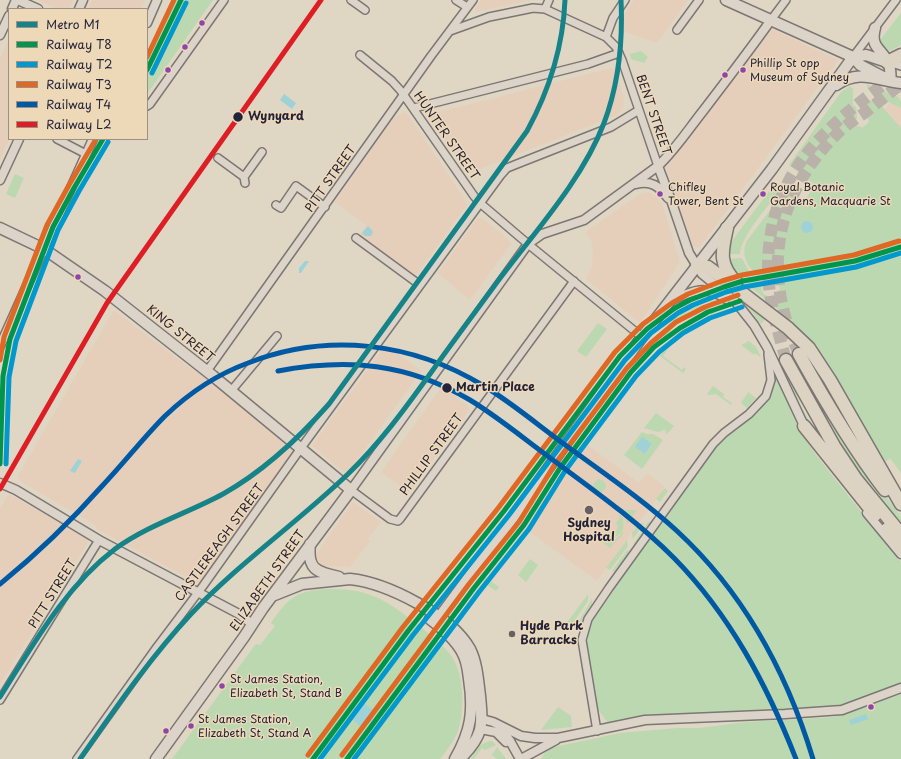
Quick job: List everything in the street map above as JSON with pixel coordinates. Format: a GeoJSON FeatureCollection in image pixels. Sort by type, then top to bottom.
{"type":"FeatureCollection","features":[{"type":"Feature","properties":{"kind":"highway"},"geometry":{"type":"LineString","coordinates":[[887,62],[901,55]]}},
{"type":"Feature","properties":{"kind":"highway"},"geometry":{"type":"LineString","coordinates":[[727,228],[722,251],[724,265],[734,281],[761,307]]}},
{"type":"Feature","properties":{"kind":"highway"},"geometry":{"type":"LineString","coordinates":[[697,266],[708,268],[761,307],[798,337],[815,356],[901,504]]}},
{"type":"Feature","properties":{"kind":"highway"},"geometry":{"type":"LineString","coordinates":[[800,354],[831,411],[850,441],[868,468],[901,509]]}},
{"type":"Feature","properties":{"kind":"highway"},"geometry":{"type":"LineString","coordinates":[[853,488],[835,462],[801,398],[788,363],[831,440],[856,479],[901,534]]}},
{"type":"Feature","properties":{"kind":"highway"},"geometry":{"type":"LineString","coordinates":[[804,426],[901,547]]}},
{"type":"Feature","properties":{"kind":"highway"},"geometry":{"type":"LineString","coordinates":[[821,436],[860,491],[901,542]]}},
{"type":"Feature","properties":{"kind":"main road"},"geometry":{"type":"LineString","coordinates":[[726,0],[853,57],[860,65],[896,82]]}},
{"type":"Feature","properties":{"kind":"main road"},"geometry":{"type":"LineString","coordinates":[[875,28],[874,36],[876,45],[890,66],[896,82]]}},
{"type":"Feature","properties":{"kind":"main road"},"geometry":{"type":"LineString","coordinates":[[437,620],[642,337],[772,169],[853,57],[866,55],[887,62]]}},
{"type":"Feature","properties":{"kind":"main road"},"geometry":{"type":"LineString","coordinates":[[831,89],[843,80],[854,76],[896,82]]}},
{"type":"Feature","properties":{"kind":"main road","name":"KING STREET"},"geometry":{"type":"LineString","coordinates":[[0,228],[44,249],[105,291],[232,391],[351,490]]}},
{"type":"Feature","properties":{"kind":"main road","name":"ELIZABETH STREET"},"geometry":{"type":"LineString","coordinates":[[156,759],[272,596],[351,490]]}},
{"type":"Feature","properties":{"kind":"main road"},"geometry":{"type":"LineString","coordinates":[[310,544],[309,558],[310,563],[314,568],[323,573],[368,582],[412,600],[459,635],[470,651],[475,662],[478,678],[481,724],[474,744],[460,759]]}},
{"type":"Feature","properties":{"kind":"main road"},"geometry":{"type":"LineString","coordinates":[[272,596],[302,584],[350,578]]}},
{"type":"Feature","properties":{"kind":"main road"},"geometry":{"type":"LineString","coordinates":[[437,620],[464,655],[470,685],[472,706],[471,719],[464,742],[455,759]]}},
{"type":"Feature","properties":{"kind":"main road"},"geometry":{"type":"LineString","coordinates":[[471,719],[481,724]]}},
{"type":"Feature","properties":{"kind":"street"},"geometry":{"type":"LineString","coordinates":[[17,0],[36,8]]}},
{"type":"Feature","properties":{"kind":"street"},"geometry":{"type":"LineString","coordinates":[[148,21],[157,0]]}},
{"type":"Feature","properties":{"kind":"street"},"geometry":{"type":"LineString","coordinates":[[148,105],[224,0]]}},
{"type":"Feature","properties":{"kind":"street"},"geometry":{"type":"LineString","coordinates":[[351,0],[365,10]]}},
{"type":"Feature","properties":{"kind":"street"},"geometry":{"type":"LineString","coordinates":[[456,0],[467,7]]}},
{"type":"Feature","properties":{"kind":"street","name":"PITT STREET"},"geometry":{"type":"LineString","coordinates":[[207,372],[473,0]]}},
{"type":"Feature","properties":{"kind":"street"},"geometry":{"type":"LineString","coordinates":[[450,31],[489,17],[533,8],[545,10],[550,0]]}},
{"type":"Feature","properties":{"kind":"street"},"geometry":{"type":"LineString","coordinates":[[606,37],[613,18],[625,0]]}},
{"type":"Feature","properties":{"kind":"street"},"geometry":{"type":"LineString","coordinates":[[677,30],[699,0]]}},
{"type":"Feature","properties":{"kind":"street"},"geometry":{"type":"LineString","coordinates":[[528,244],[542,234],[580,222],[658,166],[668,156],[698,118],[786,0]]}},
{"type":"Feature","properties":{"kind":"street"},"geometry":{"type":"LineString","coordinates":[[853,57],[896,0]]}},
{"type":"Feature","properties":{"kind":"street","name":"BENT STREET"},"geometry":{"type":"LineString","coordinates":[[545,10],[606,37],[612,42],[619,53],[689,253],[703,275],[732,299],[747,315]]}},
{"type":"Feature","properties":{"kind":"street"},"geometry":{"type":"LineString","coordinates":[[0,35],[8,18]]}},
{"type":"Feature","properties":{"kind":"street"},"geometry":{"type":"LineString","coordinates":[[414,108],[588,64],[619,53]]}},
{"type":"Feature","properties":{"kind":"street","name":"HUNTER STREET"},"geometry":{"type":"LineString","coordinates":[[360,55],[392,81],[404,95],[480,203],[642,337]]}},
{"type":"Feature","properties":{"kind":"street"},"geometry":{"type":"LineString","coordinates":[[887,62],[901,66]]}},
{"type":"Feature","properties":{"kind":"street"},"geometry":{"type":"LineString","coordinates":[[896,82],[901,90]]}},
{"type":"Feature","properties":{"kind":"street","name":"CASTLEREAGH STREET"},"geometry":{"type":"LineString","coordinates":[[77,759],[148,659],[199,592],[301,448],[500,176],[507,168],[611,127],[639,110]]}},
{"type":"Feature","properties":{"kind":"street"},"geometry":{"type":"LineString","coordinates":[[0,180],[19,140]]}},
{"type":"Feature","properties":{"kind":"street"},"geometry":{"type":"LineString","coordinates":[[59,140],[86,154]]}},
{"type":"Feature","properties":{"kind":"street"},"geometry":{"type":"LineString","coordinates":[[0,346],[93,140]]}},
{"type":"Feature","properties":{"kind":"street"},"geometry":{"type":"LineString","coordinates":[[218,158],[245,180],[262,152]]}},
{"type":"Feature","properties":{"kind":"street"},"geometry":{"type":"LineString","coordinates":[[631,186],[643,183],[653,184],[660,188],[672,204]]}},
{"type":"Feature","properties":{"kind":"street"},"geometry":{"type":"LineString","coordinates":[[276,205],[281,208],[296,186],[325,207]]}},
{"type":"Feature","properties":{"kind":"street"},"geometry":{"type":"LineString","coordinates":[[356,238],[420,285]]}},
{"type":"Feature","properties":{"kind":"street","name":"ELIZABETH STREET"},"geometry":{"type":"LineString","coordinates":[[351,490],[528,244]]}},
{"type":"Feature","properties":{"kind":"street","name":"PHILLIP STREET"},"geometry":{"type":"LineString","coordinates":[[390,519],[398,521],[409,507],[574,281]]}},
{"type":"Feature","properties":{"kind":"street"},"geometry":{"type":"LineString","coordinates":[[670,301],[695,291],[708,290],[721,296],[747,315],[762,336],[814,446],[901,554]]}},
{"type":"Feature","properties":{"kind":"street"},"geometry":{"type":"LineString","coordinates":[[232,391],[277,336]]}},
{"type":"Feature","properties":{"kind":"street"},"geometry":{"type":"LineString","coordinates":[[597,731],[582,640],[588,619],[713,444],[724,432],[749,414],[766,396],[771,375],[767,347]]}},
{"type":"Feature","properties":{"kind":"street"},"geometry":{"type":"LineString","coordinates":[[0,483],[36,502],[99,540],[239,614],[252,624]]}},
{"type":"Feature","properties":{"kind":"street","name":"KING STREET"},"geometry":{"type":"LineString","coordinates":[[351,490],[390,519]]}},
{"type":"Feature","properties":{"kind":"street","name":"PITT STREET"},"geometry":{"type":"LineString","coordinates":[[0,700],[99,540]]}},
{"type":"Feature","properties":{"kind":"street"},"geometry":{"type":"LineString","coordinates":[[481,724],[495,723],[513,733],[525,737],[558,738],[645,720],[842,710],[901,688]]}},
{"type":"Feature","properties":{"kind":"street"},"geometry":{"type":"LineString","coordinates":[[495,723],[507,736],[520,759],[558,738]]}},
{"type":"Feature","properties":{"kind":"street"},"geometry":{"type":"LineString","coordinates":[[481,724],[496,732],[515,751]]}},
{"type":"Feature","properties":{"kind":"street"},"geometry":{"type":"LineString","coordinates":[[515,751],[518,742],[525,737]]}},
{"type":"Feature","properties":{"kind":"shaded area"},"geometry":{"type":"Polygon","coordinates":[[[37,0],[73,0],[69,8],[55,8],[37,0]]]}},
{"type":"Feature","properties":{"kind":"shaded area"},"geometry":{"type":"Polygon","coordinates":[[[92,0],[145,0],[141,8],[88,8],[92,0]]]}},
{"type":"Feature","properties":{"kind":"shaded area"},"geometry":{"type":"Polygon","coordinates":[[[481,0],[531,0],[476,12],[474,10],[481,0]]]}},
{"type":"Feature","properties":{"kind":"shaded area"},"geometry":{"type":"Polygon","coordinates":[[[634,0],[688,0],[657,43],[621,30],[621,19],[634,0]]]}},
{"type":"Feature","properties":{"kind":"shaded area"},"geometry":{"type":"Polygon","coordinates":[[[772,29],[838,60],[699,248],[693,246],[666,168],[772,29]]]}},
{"type":"Feature","properties":{"kind":"shaded area"},"geometry":{"type":"Polygon","coordinates":[[[8,41],[9,140],[0,160],[0,59],[8,41]]]}},
{"type":"Feature","properties":{"kind":"shaded area"},"geometry":{"type":"Polygon","coordinates":[[[612,68],[615,70],[624,98],[623,107],[617,115],[470,173],[466,171],[430,117],[431,114],[612,68]]]}},
{"type":"Feature","properties":{"kind":"shaded area"},"geometry":{"type":"Polygon","coordinates":[[[889,103],[901,107],[901,128],[886,110],[889,103]]]}},
{"type":"Feature","properties":{"kind":"shaded area"},"geometry":{"type":"Polygon","coordinates":[[[406,112],[468,204],[414,278],[358,237],[366,225],[335,202],[391,121],[396,116],[406,112]]]}},
{"type":"Feature","properties":{"kind":"shaded area"},"geometry":{"type":"Polygon","coordinates":[[[649,192],[658,198],[663,206],[680,262],[640,323],[586,279],[592,266],[593,252],[591,240],[586,233],[588,230],[640,194],[649,192]]]}},
{"type":"Feature","properties":{"kind":"shaded area"},"geometry":{"type":"Polygon","coordinates":[[[478,218],[482,218],[510,241],[511,244],[470,300],[438,273],[478,218]]]}},
{"type":"Feature","properties":{"kind":"shaded area"},"geometry":{"type":"Polygon","coordinates":[[[113,311],[194,371],[200,366],[301,448],[203,586],[96,529],[97,526],[20,481],[18,476],[113,311]]]}},
{"type":"Feature","properties":{"kind":"shaded area"},"geometry":{"type":"Polygon","coordinates":[[[386,345],[421,371],[348,473],[345,473],[313,446],[313,444],[386,345]]]}},
{"type":"Feature","properties":{"kind":"shaded area"},"geometry":{"type":"Polygon","coordinates":[[[444,388],[468,406],[469,410],[409,492],[381,472],[440,389],[444,388]]]}},
{"type":"Feature","properties":{"kind":"shaded area","name":"Sydney Hospital"},"geometry":{"type":"Polygon","coordinates":[[[582,441],[639,483],[647,473],[665,487],[597,581],[519,524],[582,441]]]}},
{"type":"Feature","properties":{"kind":"shaded area"},"geometry":{"type":"Polygon","coordinates":[[[11,495],[87,539],[88,542],[0,684],[0,509],[7,496],[11,495]]]}},
{"type":"Feature","properties":{"kind":"shaded area"},"geometry":{"type":"Polygon","coordinates":[[[353,502],[381,522],[368,539],[370,541],[350,567],[321,566],[316,562],[315,556],[353,502]]]}},
{"type":"Feature","properties":{"kind":"green space"},"geometry":{"type":"Polygon","coordinates":[[[172,0],[213,0],[148,93],[148,53],[172,0]]]}},
{"type":"Feature","properties":{"kind":"green space"},"geometry":{"type":"Polygon","coordinates":[[[901,13],[901,45],[890,51],[884,50],[881,46],[880,40],[901,13]]]}},
{"type":"Feature","properties":{"kind":"green space"},"geometry":{"type":"Polygon","coordinates":[[[641,51],[648,57],[644,63],[631,59],[630,54],[641,51]]]}},
{"type":"Feature","properties":{"kind":"green space"},"geometry":{"type":"Polygon","coordinates":[[[867,84],[898,97],[901,101],[901,108],[872,94],[867,87],[867,84]]]}},
{"type":"Feature","properties":{"kind":"green space"},"geometry":{"type":"Polygon","coordinates":[[[850,86],[853,89],[853,105],[856,107],[857,119],[853,119],[854,125],[862,127],[861,129],[869,122],[864,103],[868,100],[881,105],[901,128],[901,473],[890,458],[885,462],[820,355],[781,312],[749,286],[750,283],[756,278],[762,284],[761,288],[763,292],[770,297],[777,293],[780,289],[777,281],[770,278],[763,281],[748,264],[744,254],[746,242],[786,189],[804,201],[815,185],[789,165],[841,92],[850,86]]]}},
{"type":"Feature","properties":{"kind":"green space"},"geometry":{"type":"Polygon","coordinates":[[[15,174],[24,178],[15,198],[6,194],[15,174]]]}},
{"type":"Feature","properties":{"kind":"green space"},"geometry":{"type":"Polygon","coordinates":[[[776,182],[783,187],[764,210],[745,238],[740,254],[729,254],[728,253],[733,240],[776,182]]]}},
{"type":"Feature","properties":{"kind":"green space"},"geometry":{"type":"Polygon","coordinates":[[[741,258],[743,260],[751,275],[748,278],[745,274],[743,276],[746,279],[745,281],[742,281],[732,271],[729,260],[741,258]]]}},
{"type":"Feature","properties":{"kind":"green space"},"geometry":{"type":"Polygon","coordinates":[[[692,294],[694,300],[677,309],[674,307],[683,299],[692,294]]]}},
{"type":"Feature","properties":{"kind":"green space"},"geometry":{"type":"Polygon","coordinates":[[[699,294],[702,294],[724,306],[730,306],[727,308],[714,304],[700,298],[699,294]]]}},
{"type":"Feature","properties":{"kind":"green space"},"geometry":{"type":"Polygon","coordinates":[[[745,301],[767,317],[761,324],[745,303],[745,301]]]}},
{"type":"Feature","properties":{"kind":"green space"},"geometry":{"type":"Polygon","coordinates":[[[694,305],[707,306],[715,312],[712,317],[708,310],[705,312],[697,309],[689,311],[665,338],[661,334],[680,310],[694,305]]]}},
{"type":"Feature","properties":{"kind":"green space"},"geometry":{"type":"Polygon","coordinates":[[[598,323],[607,329],[586,357],[577,351],[598,323]]]}},
{"type":"Feature","properties":{"kind":"green space"},"geometry":{"type":"Polygon","coordinates":[[[674,337],[676,338],[663,356],[682,370],[684,367],[686,369],[683,373],[660,356],[674,337]]]}},
{"type":"Feature","properties":{"kind":"green space"},"geometry":{"type":"Polygon","coordinates":[[[749,341],[756,347],[761,357],[753,354],[741,345],[749,341]]]}},
{"type":"Feature","properties":{"kind":"green space"},"geometry":{"type":"Polygon","coordinates":[[[806,351],[817,366],[862,448],[826,390],[806,351]]]}},
{"type":"Feature","properties":{"kind":"green space"},"geometry":{"type":"Polygon","coordinates":[[[783,362],[801,406],[815,431],[815,436],[800,406],[781,363],[783,362]]]}},
{"type":"Feature","properties":{"kind":"green space"},"geometry":{"type":"Polygon","coordinates":[[[775,376],[801,433],[816,455],[901,562],[901,684],[848,704],[833,706],[631,718],[612,724],[608,723],[597,708],[586,653],[589,627],[597,611],[720,440],[760,408],[772,388],[774,388],[775,376]]]}},
{"type":"Feature","properties":{"kind":"green space"},"geometry":{"type":"Polygon","coordinates":[[[713,386],[724,394],[723,397],[732,403],[731,405],[716,394],[707,394],[713,386]]]}},
{"type":"Feature","properties":{"kind":"green space"},"geometry":{"type":"Polygon","coordinates":[[[812,386],[879,488],[901,516],[901,529],[850,463],[806,389],[812,386]]]}},
{"type":"Feature","properties":{"kind":"green space"},"geometry":{"type":"Polygon","coordinates":[[[748,392],[756,398],[747,408],[741,403],[748,392]]]}},
{"type":"Feature","properties":{"kind":"green space"},"geometry":{"type":"Polygon","coordinates":[[[656,413],[674,426],[667,434],[664,429],[658,432],[644,428],[656,413]]]}},
{"type":"Feature","properties":{"kind":"green space"},"geometry":{"type":"Polygon","coordinates":[[[642,432],[646,434],[653,434],[663,440],[642,469],[624,455],[642,432]],[[652,445],[635,446],[645,454],[652,445]]]}},
{"type":"Feature","properties":{"kind":"green space"},"geometry":{"type":"Polygon","coordinates":[[[598,479],[604,481],[606,485],[602,492],[596,491],[593,487],[594,483],[598,479]]]}},
{"type":"Feature","properties":{"kind":"green space"},"geometry":{"type":"Polygon","coordinates":[[[665,488],[668,491],[660,502],[656,499],[665,488]]]}},
{"type":"Feature","properties":{"kind":"green space"},"geometry":{"type":"Polygon","coordinates":[[[637,510],[627,524],[625,511],[637,510]]]}},
{"type":"Feature","properties":{"kind":"green space"},"geometry":{"type":"Polygon","coordinates":[[[619,515],[623,518],[622,532],[609,539],[603,537],[610,532],[617,530],[618,526],[616,523],[620,518],[619,515]]]}},
{"type":"Feature","properties":{"kind":"green space"},"geometry":{"type":"Polygon","coordinates":[[[648,522],[651,522],[652,524],[636,545],[634,545],[634,543],[648,522]]]}},
{"type":"Feature","properties":{"kind":"green space"},"geometry":{"type":"Polygon","coordinates":[[[644,523],[633,539],[632,533],[639,524],[644,523]]]}},
{"type":"Feature","properties":{"kind":"green space"},"geometry":{"type":"Polygon","coordinates":[[[623,532],[624,533],[610,548],[602,542],[603,540],[614,540],[623,532]]]}},
{"type":"Feature","properties":{"kind":"green space"},"geometry":{"type":"Polygon","coordinates":[[[512,534],[513,538],[511,546],[502,555],[495,557],[512,534]]]}},
{"type":"Feature","properties":{"kind":"green space"},"geometry":{"type":"Polygon","coordinates":[[[627,540],[628,546],[610,570],[606,568],[627,540]]]}},
{"type":"Feature","properties":{"kind":"green space"},"geometry":{"type":"Polygon","coordinates":[[[628,549],[629,556],[616,573],[612,571],[628,549]]]}},
{"type":"Feature","properties":{"kind":"green space"},"geometry":{"type":"Polygon","coordinates":[[[530,559],[538,565],[526,582],[518,575],[530,559]]]}},
{"type":"Feature","properties":{"kind":"green space"},"geometry":{"type":"Polygon","coordinates":[[[482,575],[499,587],[496,591],[479,579],[482,575]]]}},
{"type":"Feature","properties":{"kind":"green space"},"geometry":{"type":"Polygon","coordinates":[[[326,589],[341,589],[365,593],[385,602],[406,615],[431,635],[452,657],[459,674],[461,684],[462,706],[460,726],[451,744],[440,759],[172,759],[255,645],[260,645],[275,626],[271,623],[283,607],[294,597],[300,594],[326,589]]]}},
{"type":"Feature","properties":{"kind":"green space"},"geometry":{"type":"Polygon","coordinates":[[[588,594],[588,601],[570,627],[566,624],[588,594]]]}},
{"type":"Feature","properties":{"kind":"green space"},"geometry":{"type":"Polygon","coordinates":[[[592,599],[590,611],[576,626],[592,599]]]}},
{"type":"Feature","properties":{"kind":"green space"},"geometry":{"type":"Polygon","coordinates":[[[901,694],[901,759],[541,759],[547,749],[620,733],[677,728],[699,728],[747,722],[834,717],[901,694]]]}},
{"type":"Feature","properties":{"kind":"green space"},"geometry":{"type":"Polygon","coordinates":[[[558,707],[571,716],[572,727],[541,730],[558,707]]]}},
{"type":"Feature","properties":{"kind":"green space"},"geometry":{"type":"Polygon","coordinates":[[[488,741],[492,741],[496,745],[485,750],[482,748],[474,759],[471,759],[482,745],[488,741]]]}},
{"type":"Feature","properties":{"kind":"green space"},"geometry":{"type":"Polygon","coordinates":[[[497,747],[506,759],[497,759],[492,755],[497,747]]]}},
{"type":"Feature","properties":{"kind":"water"},"geometry":{"type":"Polygon","coordinates":[[[284,94],[296,103],[292,109],[280,100],[284,94]]]}},
{"type":"Feature","properties":{"kind":"water"},"geometry":{"type":"Polygon","coordinates":[[[805,221],[809,221],[813,227],[809,233],[805,233],[801,229],[801,225],[805,221]]]}},
{"type":"Feature","properties":{"kind":"water"},"geometry":{"type":"Polygon","coordinates":[[[368,226],[373,232],[371,236],[365,236],[362,233],[368,226]]]}},
{"type":"Feature","properties":{"kind":"water"},"geometry":{"type":"Polygon","coordinates":[[[305,261],[309,261],[301,273],[299,273],[299,268],[305,261]]]}},
{"type":"Feature","properties":{"kind":"water"},"geometry":{"type":"Polygon","coordinates":[[[642,437],[652,444],[645,454],[635,447],[642,437]]]}},
{"type":"Feature","properties":{"kind":"water"},"geometry":{"type":"Polygon","coordinates":[[[78,459],[82,461],[75,473],[70,471],[78,459]]]}},
{"type":"Feature","properties":{"kind":"water"},"geometry":{"type":"Polygon","coordinates":[[[364,703],[374,711],[372,722],[361,727],[352,719],[353,708],[364,703]]]}},
{"type":"Feature","properties":{"kind":"water"},"geometry":{"type":"Polygon","coordinates":[[[866,714],[868,719],[851,725],[849,720],[866,714]]]}},
{"type":"Feature","properties":{"kind":"tunnel"},"geometry":{"type":"LineString","coordinates":[[786,360],[774,315],[768,280],[771,234],[779,204],[791,177],[808,153],[827,131],[850,110],[901,72]]}},
{"type":"Feature","properties":{"kind":"tunnel"},"geometry":{"type":"LineString","coordinates":[[799,354],[787,323],[780,296],[778,269],[779,243],[784,219],[793,195],[806,172],[822,150],[841,130],[901,84]]}},
{"type":"Feature","properties":{"kind":"metro line","name":"M1"},"geometry":{"type":"LineString","coordinates":[[0,697],[51,618],[65,599],[97,564],[115,549],[141,533],[210,501],[238,485],[280,454],[329,404],[527,131],[549,84],[554,68],[564,18],[565,0]]}},
{"type":"Feature","properties":{"kind":"metro line","name":"M1"},"geometry":{"type":"LineString","coordinates":[[80,759],[147,666],[191,614],[209,595],[248,560],[329,492],[360,462],[381,438],[570,187],[595,145],[609,108],[619,62],[621,0]]}},
{"type":"Feature","properties":{"kind":"rail line","name":"T3"},"geometry":{"type":"LineString","coordinates":[[148,55],[174,0]]}},
{"type":"Feature","properties":{"kind":"rail line","name":"T8"},"geometry":{"type":"LineString","coordinates":[[148,68],[181,0]]}},
{"type":"Feature","properties":{"kind":"rail line","name":"L2"},"geometry":{"type":"LineString","coordinates":[[0,489],[107,303],[321,0]]}},
{"type":"Feature","properties":{"kind":"rail line","name":"T2"},"geometry":{"type":"LineString","coordinates":[[152,73],[186,3]]}},
{"type":"Feature","properties":{"kind":"rail line","name":"T3"},"geometry":{"type":"LineString","coordinates":[[0,360],[4,337],[47,225],[95,140]]}},
{"type":"Feature","properties":{"kind":"rail line","name":"T8"},"geometry":{"type":"LineString","coordinates":[[0,464],[3,376],[10,339],[53,227],[102,140]]}},
{"type":"Feature","properties":{"kind":"rail line","name":"T2"},"geometry":{"type":"LineString","coordinates":[[6,464],[9,377],[16,341],[58,230],[108,142]]}},
{"type":"Feature","properties":{"kind":"rail line","name":"T3"},"geometry":{"type":"LineString","coordinates":[[308,755],[403,627],[499,507],[615,352],[643,324],[672,303],[688,294],[722,281],[742,275],[854,255],[899,241]]}},
{"type":"Feature","properties":{"kind":"rail line","name":"T8"},"geometry":{"type":"LineString","coordinates":[[313,759],[408,631],[504,511],[620,356],[647,329],[675,308],[690,300],[724,287],[743,281],[855,261],[901,247]]}},
{"type":"Feature","properties":{"kind":"rail line","name":"T2"},"geometry":{"type":"LineString","coordinates":[[320,759],[413,635],[509,515],[625,360],[651,333],[678,313],[693,305],[726,292],[744,287],[856,267],[901,253]]}},
{"type":"Feature","properties":{"kind":"rail line","name":"T3"},"geometry":{"type":"LineString","coordinates":[[342,755],[469,584],[519,522],[555,464],[627,368],[651,343],[676,322],[705,307],[738,295]]}},
{"type":"Feature","properties":{"kind":"rail line","name":"T8"},"geometry":{"type":"LineString","coordinates":[[347,759],[474,588],[524,525],[560,468],[631,372],[654,347],[680,328],[708,312],[740,301]]}},
{"type":"Feature","properties":{"kind":"rail line","name":"T2"},"geometry":{"type":"LineString","coordinates":[[354,759],[479,592],[529,529],[565,471],[636,376],[659,352],[683,333],[710,318],[742,307]]}},
{"type":"Feature","properties":{"kind":"rail line","name":"T4"},"geometry":{"type":"LineString","coordinates":[[0,584],[66,524],[111,477],[165,416],[193,392],[204,385],[248,363],[278,353],[308,347],[338,345],[369,346],[399,351],[428,359],[456,371],[484,386],[515,407],[636,497],[677,531],[701,555],[723,581],[743,608],[760,636],[776,665],[790,696],[813,759]]}},
{"type":"Feature","properties":{"kind":"rail line","name":"T4"},"geometry":{"type":"LineString","coordinates":[[278,371],[329,365],[377,367],[400,371],[423,378],[447,388],[470,400],[500,420],[629,518],[674,558],[694,580],[713,603],[745,652],[773,704],[796,759]]}},
{"type":"Feature","properties":{"kind":"place","name":"Phillip St opp Museum of Sydney"},"geometry":{"type":"Point","coordinates":[743,70]}},
{"type":"Feature","properties":{"kind":"place","name":"Wynyard"},"geometry":{"type":"Point","coordinates":[238,117]}},
{"type":"Feature","properties":{"kind":"place","name":"Chifley Tower, Bent St"},"geometry":{"type":"Point","coordinates":[660,194]}},
{"type":"Feature","properties":{"kind":"place","name":"Royal Botanic Gardens, Macquarie St"},"geometry":{"type":"Point","coordinates":[763,194]}},
{"type":"Feature","properties":{"kind":"place","name":"Martin Place"},"geometry":{"type":"Point","coordinates":[447,388]}},
{"type":"Feature","properties":{"kind":"place","name":"Sydney Hospital"},"geometry":{"type":"Point","coordinates":[589,510]}},
{"type":"Feature","properties":{"kind":"place","name":"Hyde Park Barracks"},"geometry":{"type":"Point","coordinates":[512,634]}},
{"type":"Feature","properties":{"kind":"place","name":"St James Station, Elizabeth St, Stand B"},"geometry":{"type":"Point","coordinates":[222,686]}},
{"type":"Feature","properties":{"kind":"place","name":"St James Station, Elizabeth St, Stand A"},"geometry":{"type":"Point","coordinates":[191,726]}}]}
